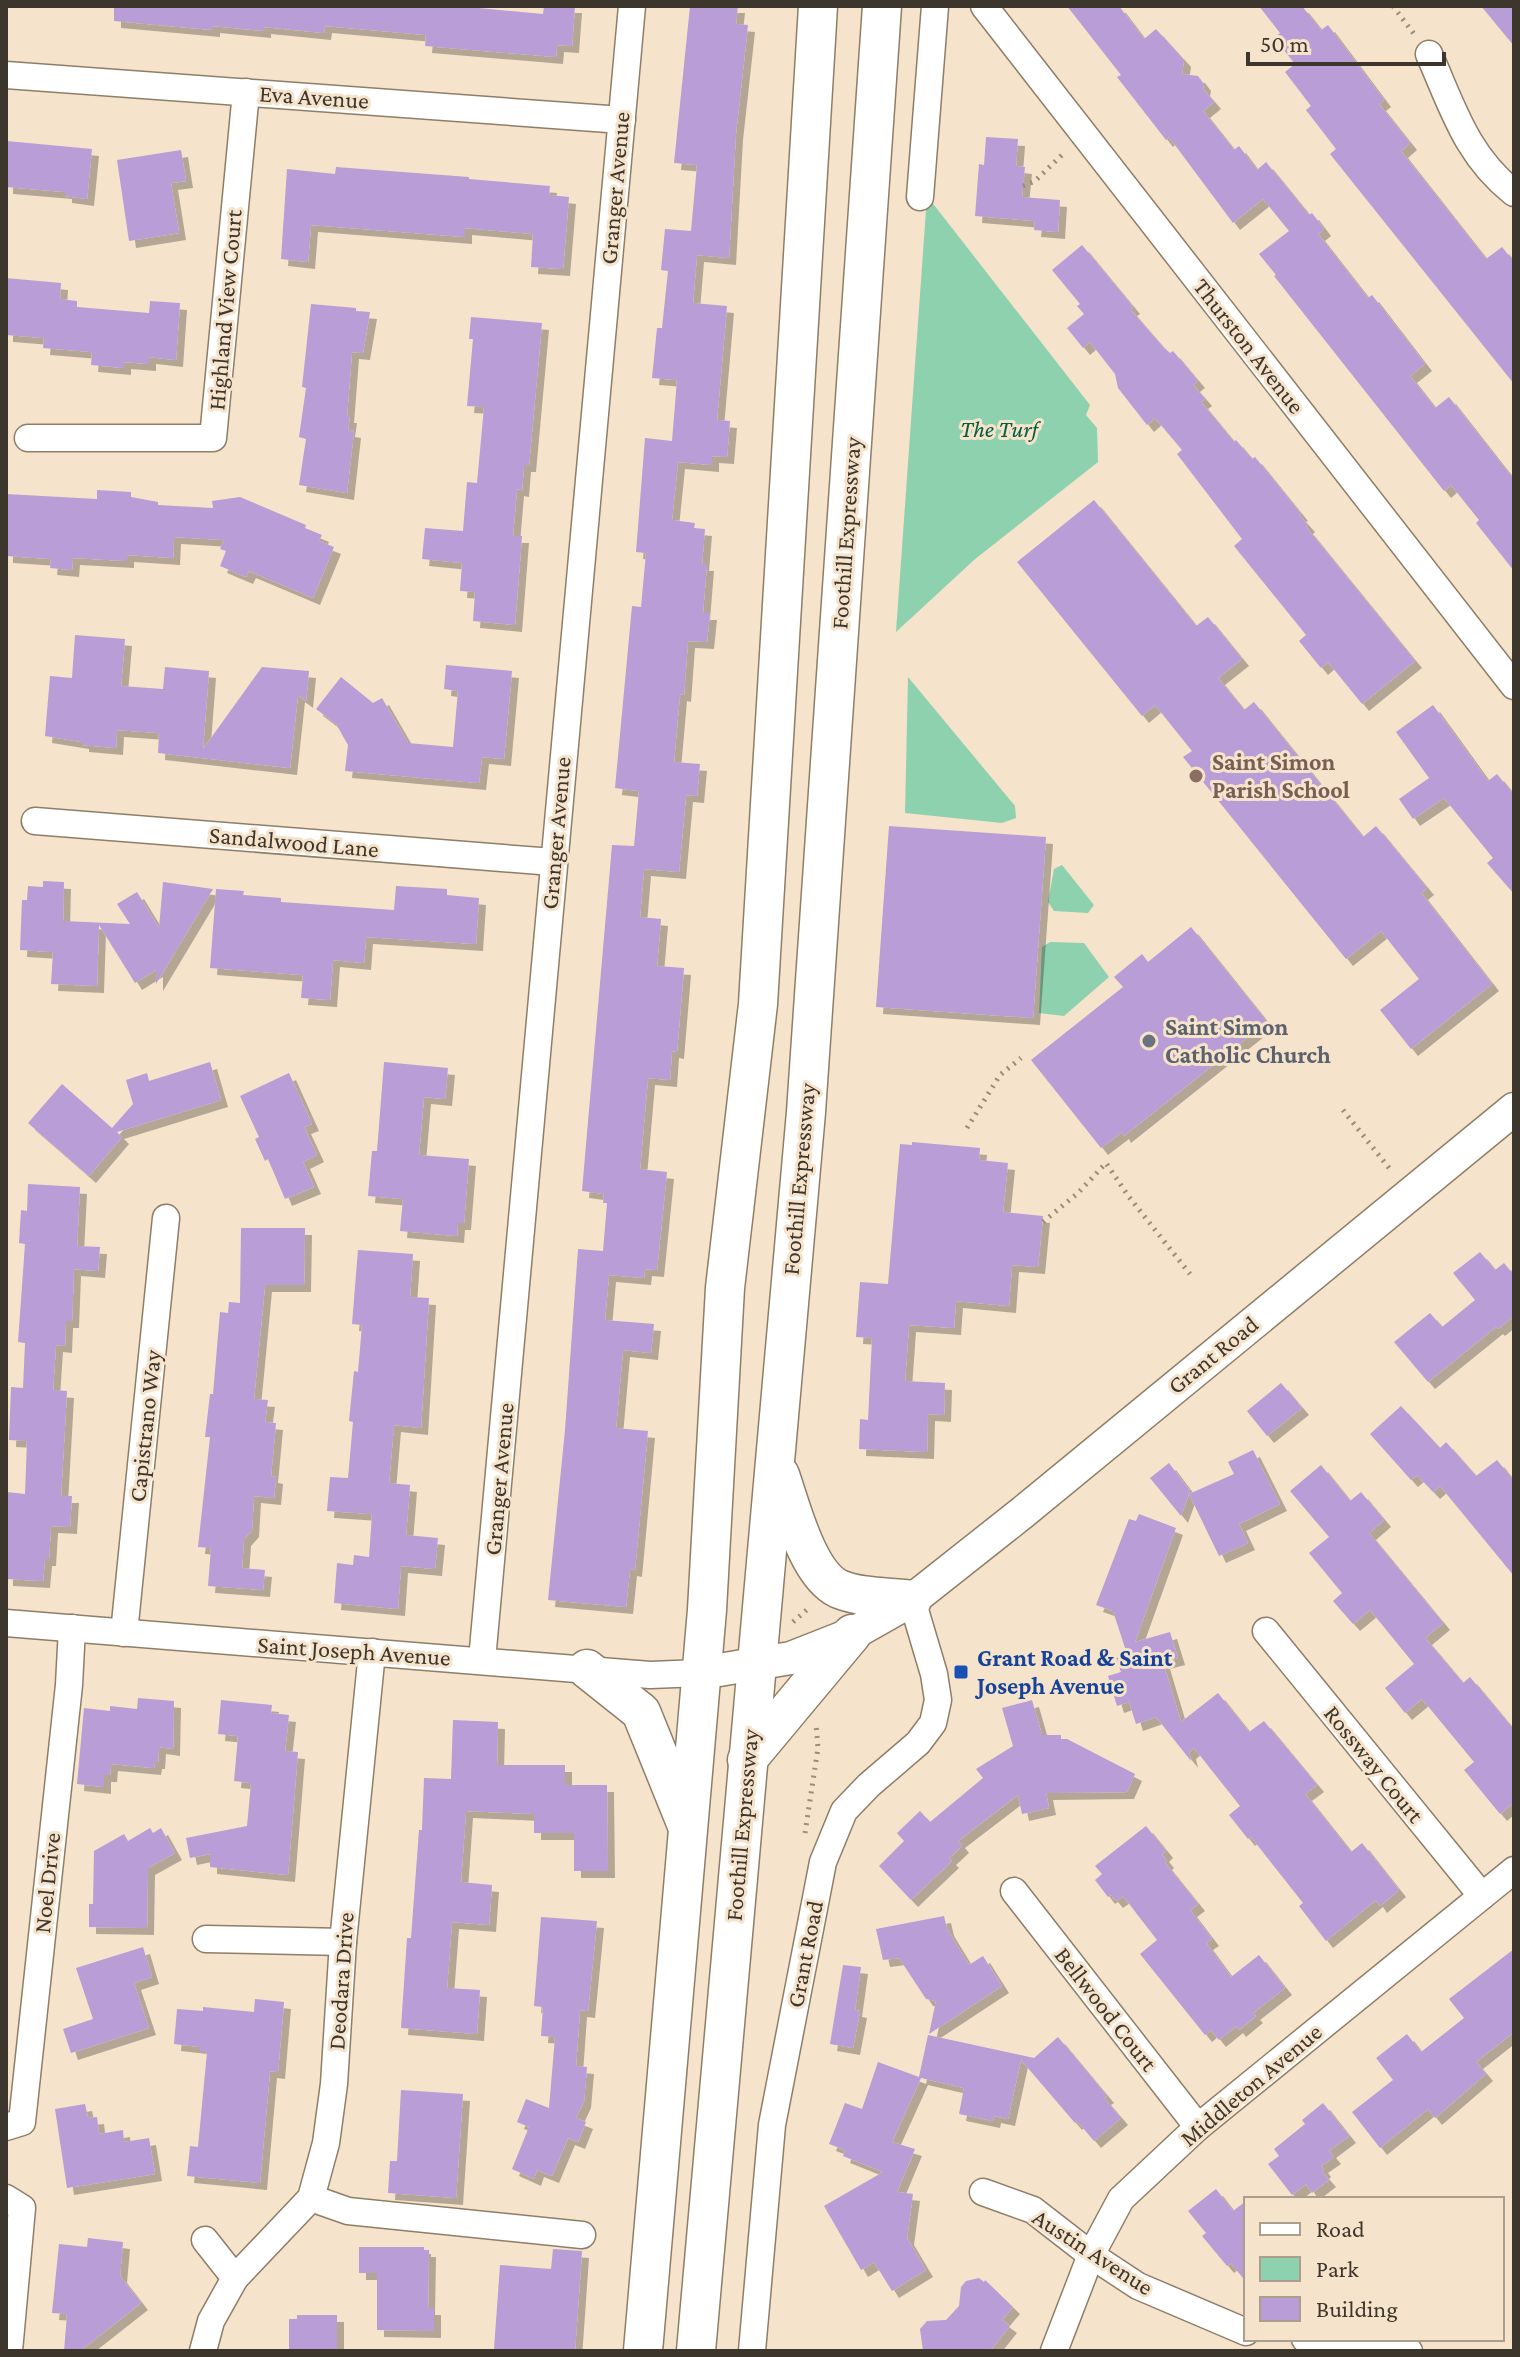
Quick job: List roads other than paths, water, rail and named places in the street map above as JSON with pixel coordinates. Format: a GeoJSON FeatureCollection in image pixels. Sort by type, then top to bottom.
{"type":"FeatureCollection","features":[{"type":"Feature","properties":{"kind":"highway"},"geometry":{"type":"LineString","coordinates":[[643,2351],[708,1595],[725,1288],[758,1004],[818,6]]}},
{"type":"Feature","properties":{"kind":"highway","name":"Foothill Expressway"},"geometry":{"type":"LineString","coordinates":[[696,2351],[807,1097],[882,6]]}},
{"type":"Feature","properties":{"kind":"highway"},"geometry":{"type":"LineString","coordinates":[[775,1460],[815,1566],[832,1584],[855,1594],[912,1600]]}},
{"type":"Feature","properties":{"kind":"highway"},"geometry":{"type":"LineString","coordinates":[[747,1760],[852,1634]]}},
{"type":"Feature","properties":{"kind":"highway"},"geometry":{"type":"LineString","coordinates":[[587,1669],[641,1712],[688,1828]]}},
{"type":"Feature","properties":{"kind":"main road","name":"Grant Road"},"geometry":{"type":"LineString","coordinates":[[701,1673],[791,1658],[852,1634],[912,1600],[1514,1109]]}},
{"type":"Feature","properties":{"kind":"street","name":"Granger Avenue"},"geometry":{"type":"LineString","coordinates":[[482,1660],[632,6]]}},
{"type":"Feature","properties":{"kind":"street"},"geometry":{"type":"LineString","coordinates":[[920,197],[935,6]]}},
{"type":"Feature","properties":{"kind":"street","name":"Thurston Avenue"},"geometry":{"type":"LineString","coordinates":[[984,6],[1514,686]]}},
{"type":"Feature","properties":{"kind":"street"},"geometry":{"type":"LineString","coordinates":[[1429,54],[1473,151],[1494,178],[1514,193]]}},
{"type":"Feature","properties":{"kind":"street","name":"Eva Avenue"},"geometry":{"type":"LineString","coordinates":[[6,75],[622,120]]}},
{"type":"Feature","properties":{"kind":"street","name":"Highland View Court"},"geometry":{"type":"LineString","coordinates":[[28,438],[213,438],[246,92]]}},
{"type":"Feature","properties":{"kind":"street","name":"Sandalwood Lane"},"geometry":{"type":"LineString","coordinates":[[35,821],[553,862]]}},
{"type":"Feature","properties":{"kind":"street","name":"Capistrano Way"},"geometry":{"type":"LineString","coordinates":[[124,1633],[166,1218]]}},
{"type":"Feature","properties":{"kind":"street","name":"Grant Road"},"geometry":{"type":"LineString","coordinates":[[752,2351],[772,2125],[823,1862],[844,1811],[926,1736],[933,1723],[938,1700],[934,1674],[912,1600]]}},
{"type":"Feature","properties":{"kind":"street","name":"Saint Joseph Avenue"},"geometry":{"type":"LineString","coordinates":[[6,1623],[650,1675],[701,1673]]}},
{"type":"Feature","properties":{"kind":"street","name":"Noel Drive"},"geometry":{"type":"LineString","coordinates":[[6,2127],[22,2122],[69,1685],[72,1628]]}},
{"type":"Feature","properties":{"kind":"street","name":"Rossway Court"},"geometry":{"type":"LineString","coordinates":[[1266,1631],[1482,1896]]}},
{"type":"Feature","properties":{"kind":"street","name":"Deodara Drive"},"geometry":{"type":"LineString","coordinates":[[203,2351],[211,2321],[235,2278],[311,2198],[326,2143],[334,2084],[343,1942],[372,1652]]}},
{"type":"Feature","properties":{"kind":"street","name":"Middleton Avenue"},"geometry":{"type":"LineString","coordinates":[[1054,2351],[1091,2255],[1121,2199],[1198,2127],[1514,1870]]}},
{"type":"Feature","properties":{"kind":"street","name":"Bellwood Court"},"geometry":{"type":"LineString","coordinates":[[1014,1891],[1198,2127]]}},
{"type":"Feature","properties":{"kind":"street"},"geometry":{"type":"LineString","coordinates":[[206,1939],[343,1942]]}},
{"type":"Feature","properties":{"kind":"street","name":"Austin Avenue"},"geometry":{"type":"LineString","coordinates":[[983,2192],[1033,2210],[1091,2255],[1138,2286],[1244,2331]]}},
{"type":"Feature","properties":{"kind":"street"},"geometry":{"type":"LineString","coordinates":[[6,2198],[22,2208],[9,2351]]}},
{"type":"Feature","properties":{"kind":"street"},"geometry":{"type":"LineString","coordinates":[[311,2198],[348,2211],[582,2235]]}},
{"type":"Feature","properties":{"kind":"street"},"geometry":{"type":"LineString","coordinates":[[205,2240],[235,2278]]}},
{"type":"Feature","properties":{"kind":"street"},"geometry":{"type":"LineString","coordinates":[[1322,2341],[1409,2351]]}},
{"type":"Feature","properties":{"kind":"place","name":"Saint Simon Parish School"},"geometry":{"type":"Point","coordinates":[1196,776]}},
{"type":"Feature","properties":{"kind":"place","name":"Saint Simon Catholic Church"},"geometry":{"type":"Point","coordinates":[1149,1041]}},
{"type":"Feature","properties":{"kind":"place","name":"Grant Road & Saint Joseph Avenue"},"geometry":{"type":"Point","coordinates":[961,1672]}},
{"type":"Feature","properties":{"kind":"park label","name":"The Turf"},"geometry":{"type":"Point","coordinates":[999,429]}}]}
